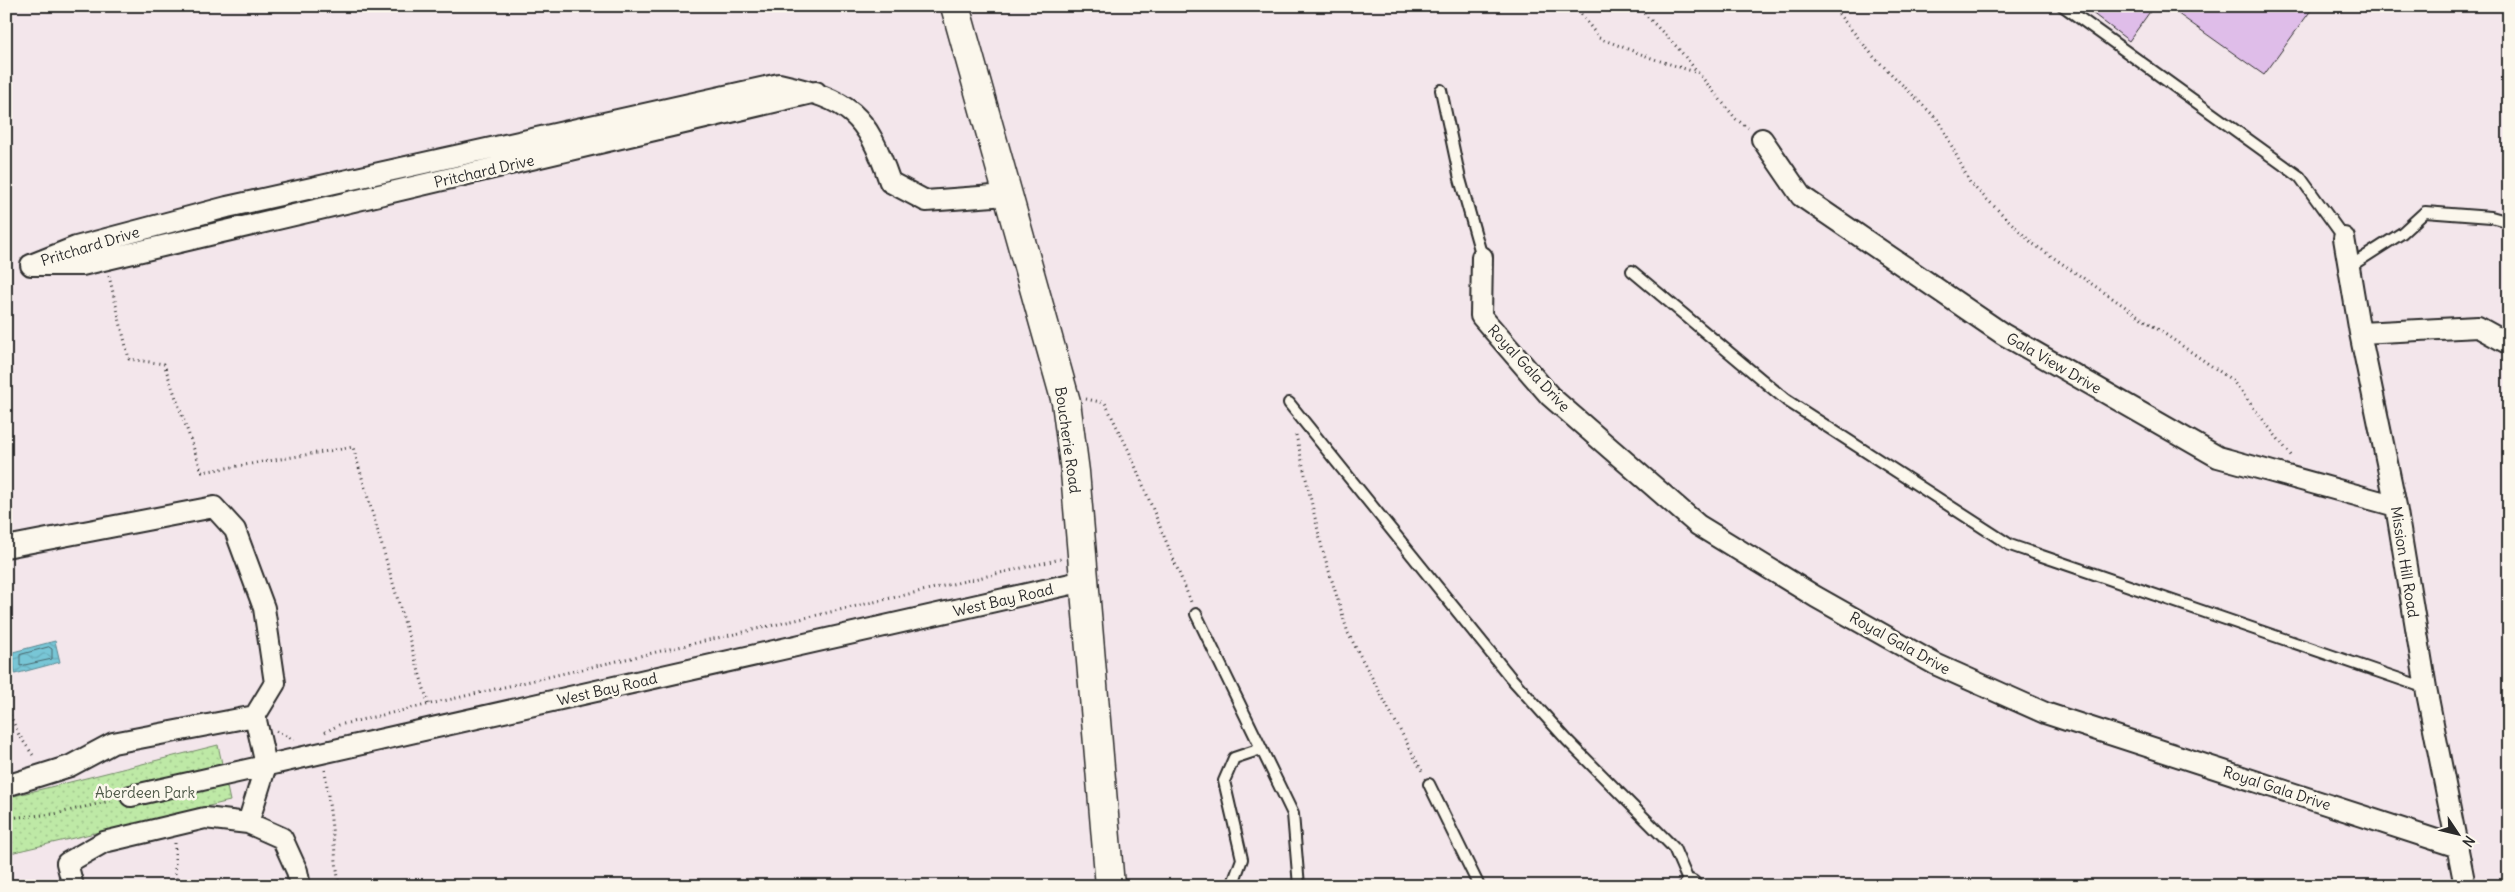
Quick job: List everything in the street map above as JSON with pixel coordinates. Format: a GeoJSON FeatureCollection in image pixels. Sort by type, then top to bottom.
{"type":"FeatureCollection","features":[{"type":"Feature","properties":{"kind":"main road","name":"Boucherie Road"},"geometry":{"type":"LineString","coordinates":[[955,6],[1066,402],[1082,554],[1110,886]]}},
{"type":"Feature","properties":{"kind":"street","name":"Pritchard Drive"},"geometry":{"type":"LineString","coordinates":[[816,92],[82,265],[31,265],[76,247],[227,207],[779,84],[816,92],[853,111],[876,143],[890,182],[926,200],[1007,195]]}},
{"type":"Feature","properties":{"kind":"street","name":"Gala View Drive"},"geometry":{"type":"LineString","coordinates":[[1762,139],[1801,196],[2003,334],[2218,457],[2396,506]]}},
{"type":"Feature","properties":{"kind":"street","name":"Mission Hill Road"},"geometry":{"type":"LineString","coordinates":[[2344,238],[2360,333],[2396,506],[2426,688],[2465,886]]}},
{"type":"Feature","properties":{"kind":"street","name":"Royal Gala Drive"},"geometry":{"type":"LineString","coordinates":[[1482,257],[1481,316],[1550,396],[1698,525],[1816,597],[1935,664],[2045,712],[2458,847]]}},
{"type":"Feature","properties":{"kind":"street"},"geometry":{"type":"LineString","coordinates":[[2360,333],[2478,327],[2509,344]]}},
{"type":"Feature","properties":{"kind":"street"},"geometry":{"type":"LineString","coordinates":[[6,547],[214,507],[235,530],[264,608],[276,683],[256,724],[266,764],[248,823]]}},
{"type":"Feature","properties":{"kind":"street","name":"West Bay Road"},"geometry":{"type":"LineString","coordinates":[[131,796],[266,764],[322,754],[1084,581]]}},
{"type":"Feature","properties":{"kind":"street"},"geometry":{"type":"LineString","coordinates":[[6,786],[70,766],[113,743],[256,724]]}},
{"type":"Feature","properties":{"kind":"street"},"geometry":{"type":"LineString","coordinates":[[73,886],[67,863],[104,842],[205,818],[248,823],[282,838],[297,871],[300,886]]}},
{"type":"Feature","properties":{"kind":"lane"},"geometry":{"type":"LineString","coordinates":[[2063,6],[2300,177],[2344,238]]}},
{"type":"Feature","properties":{"kind":"lane"},"geometry":{"type":"LineString","coordinates":[[1441,90],[1460,179],[1482,257]]}},
{"type":"Feature","properties":{"kind":"lane"},"geometry":{"type":"LineString","coordinates":[[2349,268],[2402,233],[2425,212],[2491,217],[2509,222]]}},
{"type":"Feature","properties":{"kind":"lane"},"geometry":{"type":"LineString","coordinates":[[1632,271],[1786,400],[2010,544],[2426,688]]}},
{"type":"Feature","properties":{"kind":"lane"},"geometry":{"type":"LineString","coordinates":[[1289,403],[1511,678],[1567,740],[1674,848],[1690,886]]}},
{"type":"Feature","properties":{"kind":"lane"},"geometry":{"type":"LineString","coordinates":[[1196,614],[1292,814],[1299,886]]}},
{"type":"Feature","properties":{"kind":"lane"},"geometry":{"type":"LineString","coordinates":[[1232,886],[1242,859],[1224,781],[1234,758],[1261,749]]}},
{"type":"Feature","properties":{"kind":"lane"},"geometry":{"type":"LineString","coordinates":[[1429,784],[1479,886]]}},
{"type":"Feature","properties":{"kind":"path"},"geometry":{"type":"LineString","coordinates":[[1576,6],[1599,38],[1654,59],[1696,72]]}},
{"type":"Feature","properties":{"kind":"path"},"geometry":{"type":"LineString","coordinates":[[1637,6],[1677,46],[1696,72],[1736,119],[1762,139]]}},
{"type":"Feature","properties":{"kind":"path"},"geometry":{"type":"LineString","coordinates":[[1832,6],[1874,57],[1940,122],[1970,183],[2032,243],[2232,380],[2312,482]]}},
{"type":"Feature","properties":{"kind":"path"},"geometry":{"type":"LineString","coordinates":[[105,259],[129,358],[164,364],[202,472],[353,447],[436,728]]}},
{"type":"Feature","properties":{"kind":"path"},"geometry":{"type":"LineString","coordinates":[[1066,402],[1088,398],[1106,403],[1150,500],[1196,614]]}},
{"type":"Feature","properties":{"kind":"path"},"geometry":{"type":"LineString","coordinates":[[1289,403],[1322,548],[1348,633],[1429,784]]}},
{"type":"Feature","properties":{"kind":"path"},"geometry":{"type":"LineString","coordinates":[[323,732],[338,725],[1082,554]]}},
{"type":"Feature","properties":{"kind":"path"},"geometry":{"type":"LineString","coordinates":[[6,706],[19,735],[46,774]]}},
{"type":"Feature","properties":{"kind":"path"},"geometry":{"type":"LineString","coordinates":[[256,724],[280,731],[299,743]]}},
{"type":"Feature","properties":{"kind":"path"},"geometry":{"type":"LineString","coordinates":[[322,754],[339,886]]}},
{"type":"Feature","properties":{"kind":"path"},"geometry":{"type":"LineString","coordinates":[[6,818],[55,814],[131,796]]}},
{"type":"Feature","properties":{"kind":"path"},"geometry":{"type":"LineString","coordinates":[[176,825],[175,875],[178,886]]}},
{"type":"Feature","properties":{"kind":"green space","name":"Aberdeen Park"},"geometry":{"type":"Polygon","coordinates":[[[218,745],[230,801],[6,854],[6,798],[218,745]]]}},
{"type":"Feature","properties":{"kind":"water"},"geometry":{"type":"Polygon","coordinates":[[[55,641],[60,662],[15,674],[13,652],[55,641]]]}},
{"type":"Feature","properties":{"kind":"building"},"geometry":{"type":"Polygon","coordinates":[[[2083,6],[2154,6],[2129,41],[2083,6]]]}},
{"type":"Feature","properties":{"kind":"building"},"geometry":{"type":"Polygon","coordinates":[[[2167,6],[2314,6],[2264,75],[2167,6]]]}}]}
